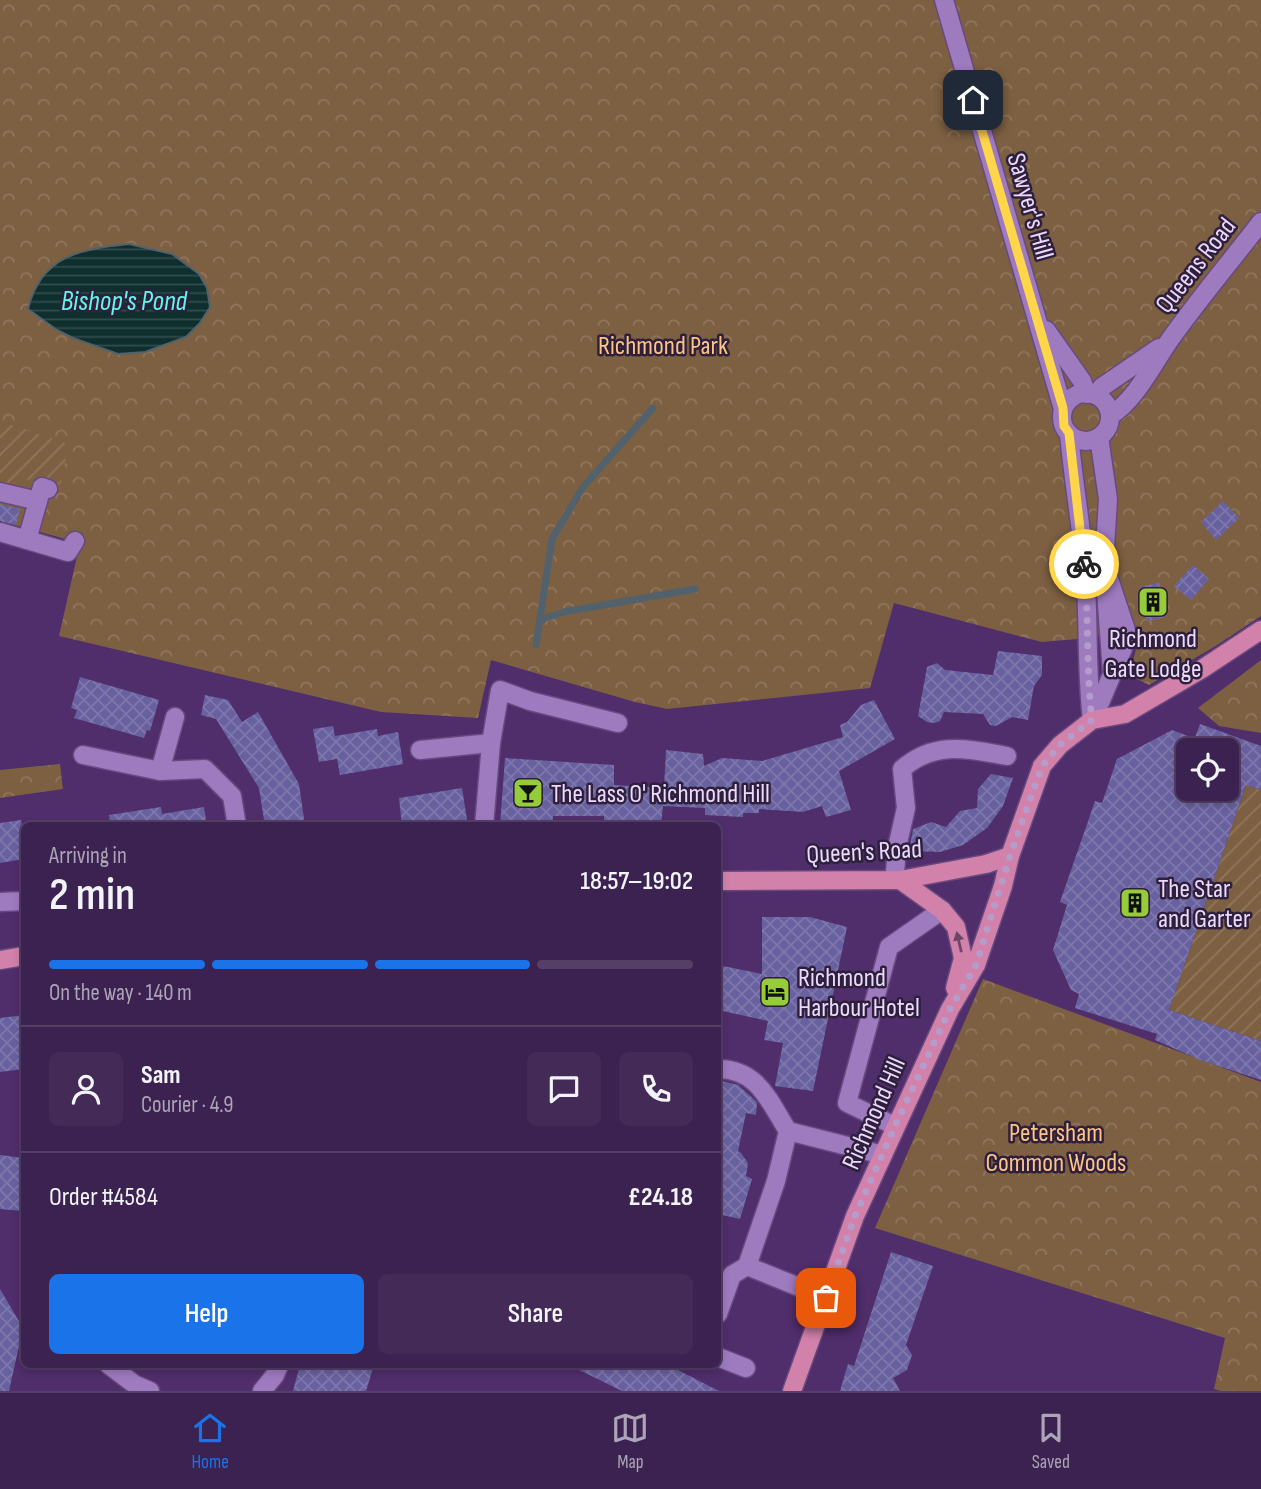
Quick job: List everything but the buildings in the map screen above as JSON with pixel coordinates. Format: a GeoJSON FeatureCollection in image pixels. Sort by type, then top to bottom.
{"type":"FeatureCollection","features":[{"type":"Feature","properties":{"kind":"main road"},"geometry":{"type":"LineString","coordinates":[[1092,720],[1125,714],[1220,658],[1261,630]]}},
{"type":"Feature","properties":{"kind":"main road","name":"Richmond Hill"},"geometry":{"type":"LineString","coordinates":[[796,1389],[855,1216],[950,1009],[976,965],[1042,766],[1060,745],[1092,720]]}},
{"type":"Feature","properties":{"kind":"main road","name":"Queen's Road"},"geometry":{"type":"LineString","coordinates":[[721,881],[897,880],[986,864],[1010,856]]}},
{"type":"Feature","properties":{"kind":"main road"},"geometry":{"type":"LineString","coordinates":[[897,880],[942,910],[956,927],[963,958],[950,1009]]}},
{"type":"Feature","properties":{"kind":"main road"},"geometry":{"type":"LineString","coordinates":[[0,960],[21,956]]}},
{"type":"Feature","properties":{"kind":"street","name":"Sawyer's Hill"},"geometry":{"type":"LineString","coordinates":[[944,0],[1063,408]]}},
{"type":"Feature","properties":{"kind":"street","name":"Queens Road"},"geometry":{"type":"LineString","coordinates":[[1110,416],[1119,411],[1261,222]]}},
{"type":"Feature","properties":{"kind":"street","name":"Sawyer's Hill"},"geometry":{"type":"LineString","coordinates":[[1032,306],[1060,352],[1091,394]]}},
{"type":"Feature","properties":{"kind":"street","name":"Queens Road"},"geometry":{"type":"LineString","coordinates":[[1091,394],[1170,340]]}},
{"type":"Feature","properties":{"kind":"street"},"geometry":{"type":"LineString","coordinates":[[1091,394],[1106,404],[1110,416],[1105,431],[1099,437],[1084,441],[1069,433],[1064,426],[1063,408],[1073,396],[1091,394]]}},
{"type":"Feature","properties":{"kind":"street"},"geometry":{"type":"LineString","coordinates":[[1069,433],[1084,567],[1089,636],[1088,684],[1092,720]]}},
{"type":"Feature","properties":{"kind":"street"},"geometry":{"type":"LineString","coordinates":[[1092,720],[1124,646],[1126,630],[1104,565],[1108,499],[1099,437]]}},
{"type":"Feature","properties":{"kind":"street"},"geometry":{"type":"LineString","coordinates":[[0,492],[43,495],[27,540]]}},
{"type":"Feature","properties":{"kind":"street"},"geometry":{"type":"LineString","coordinates":[[0,532],[68,552],[75,541]]}},
{"type":"Feature","properties":{"kind":"street"},"geometry":{"type":"LineString","coordinates":[[484,822],[491,743],[500,690],[530,701],[618,723]]}},
{"type":"Feature","properties":{"kind":"street"},"geometry":{"type":"LineString","coordinates":[[160,771],[175,717]]}},
{"type":"Feature","properties":{"kind":"street"},"geometry":{"type":"LineString","coordinates":[[420,750],[491,743]]}},
{"type":"Feature","properties":{"kind":"street"},"geometry":{"type":"LineString","coordinates":[[897,880],[898,843],[906,808],[902,769],[929,753],[956,747],[1007,756]]}},
{"type":"Feature","properties":{"kind":"street"},"geometry":{"type":"LineString","coordinates":[[83,754],[160,771],[205,769],[232,796],[236,822]]}},
{"type":"Feature","properties":{"kind":"street"},"geometry":{"type":"LineString","coordinates":[[0,902],[21,901]]}},
{"type":"Feature","properties":{"kind":"street"},"geometry":{"type":"LineString","coordinates":[[895,1126],[847,1103],[889,947],[942,910]]}},
{"type":"Feature","properties":{"kind":"street"},"geometry":{"type":"LineString","coordinates":[[721,1069],[732,1069],[753,1080],[788,1131],[883,1155]]}},
{"type":"Feature","properties":{"kind":"street"},"geometry":{"type":"LineString","coordinates":[[721,1306],[732,1275],[747,1266],[776,1181],[788,1131]]}},
{"type":"Feature","properties":{"kind":"street"},"geometry":{"type":"LineString","coordinates":[[747,1266],[826,1298]]}},
{"type":"Feature","properties":{"kind":"street"},"geometry":{"type":"LineString","coordinates":[[721,1358],[746,1368]]}},
{"type":"Feature","properties":{"kind":"street"},"geometry":{"type":"LineString","coordinates":[[113,1368],[134,1384],[150,1391]]}},
{"type":"Feature","properties":{"kind":"street"},"geometry":{"type":"LineString","coordinates":[[262,1391],[278,1368]]}},
{"type":"Feature","properties":{"kind":"green space","name":"Richmond Park"},"geometry":{"type":"Polygon","coordinates":[[[0,0],[1261,0],[1261,616],[1149,685],[1129,675],[1142,627],[1077,639],[1042,642],[894,603],[870,688],[667,709],[491,660],[478,718],[381,712],[59,636],[80,543],[0,521],[0,0]]]}},
{"type":"Feature","properties":{"kind":"green space"},"geometry":{"type":"Polygon","coordinates":[[[0,421],[68,444],[61,485],[18,478],[7,489],[0,486],[0,421]]]}},
{"type":"Feature","properties":{"kind":"green space"},"geometry":{"type":"Polygon","coordinates":[[[1261,660],[1261,733],[1219,726],[1198,708],[1261,660]]]}},
{"type":"Feature","properties":{"kind":"green space"},"geometry":{"type":"Polygon","coordinates":[[[60,764],[63,789],[0,798],[0,770],[60,764]]]}},
{"type":"Feature","properties":{"kind":"green space"},"geometry":{"type":"Polygon","coordinates":[[[1246,785],[1261,790],[1261,1041],[1169,1010],[1246,785]]]}},
{"type":"Feature","properties":{"kind":"green space","name":"Petersham Common Woods"},"geometry":{"type":"Polygon","coordinates":[[[983,979],[1261,1082],[1261,1391],[1214,1389],[1225,1338],[875,1228],[983,979]]]}},
{"type":"Feature","properties":{"kind":"water","name":"Bishop's Pond"},"geometry":{"type":"Polygon","coordinates":[[[129,244],[172,254],[199,274],[207,288],[210,307],[200,323],[186,337],[145,352],[118,354],[57,330],[28,309],[34,291],[43,277],[65,258],[95,249],[129,244]]]}},
{"type":"Feature","properties":{"kind":"waterway"},"geometry":{"type":"LineString","coordinates":[[536,645],[552,539],[583,487],[653,408]]}},
{"type":"Feature","properties":{"kind":"waterway"},"geometry":{"type":"LineString","coordinates":[[540,620],[564,612],[695,589]]}},
{"type":"Feature","properties":{"kind":"way so far"},"geometry":{"type":"LineString","coordinates":[[826,1298],[855,1216],[895,1126],[950,1009],[976,965],[1042,766],[1060,745],[1092,720],[1088,684],[1089,636],[1084,564]]}},
{"type":"Feature","properties":{"kind":"place","name":"Richmond Gate Lodge"},"geometry":{"type":"Point","coordinates":[1153,602]}},
{"type":"Feature","properties":{"kind":"place","name":"The Lass O' Richmond Hill"},"geometry":{"type":"Point","coordinates":[528,793]}},
{"type":"Feature","properties":{"kind":"place","name":"The Star and Garter"},"geometry":{"type":"Point","coordinates":[1135,903]}},
{"type":"Feature","properties":{"kind":"place","name":"Richmond Harbour Hotel"},"geometry":{"type":"Point","coordinates":[775,992]}},
{"type":"Feature","properties":{"kind":"route"},"geometry":{"type":"LineString","coordinates":[[973,100],[1063,408],[1064,426],[1069,433],[1084,564]]}}]}
